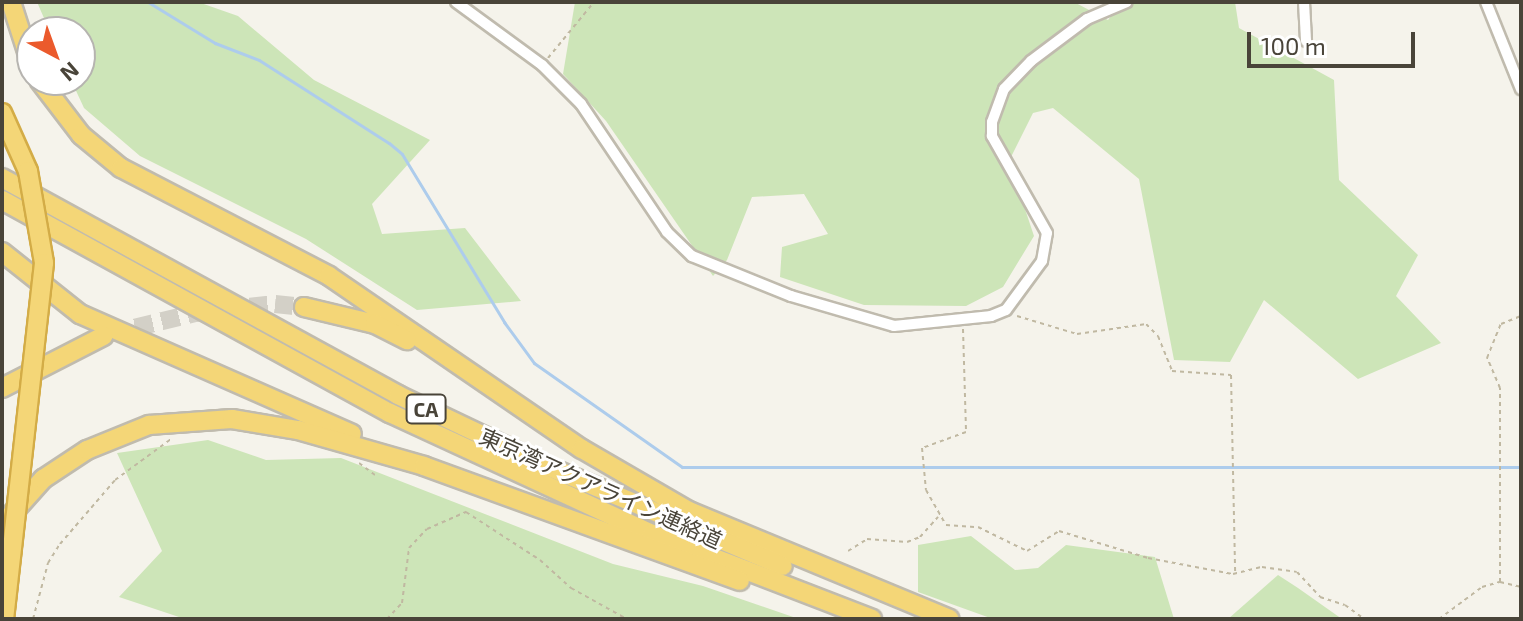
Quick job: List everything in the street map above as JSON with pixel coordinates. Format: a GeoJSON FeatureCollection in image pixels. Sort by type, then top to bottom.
{"type":"FeatureCollection","features":[{"type":"Feature","properties":{"kind":"highway"},"geometry":{"type":"LineString","coordinates":[[51,96],[81,135],[121,168],[329,276],[582,449],[689,511],[950,619]]}},
{"type":"Feature","properties":{"kind":"highway"},"geometry":{"type":"LineString","coordinates":[[2,113],[28,171],[44,263],[4,619]]}},
{"type":"Feature","properties":{"kind":"highway","name":"東京湾アクアライン連絡道"},"geometry":{"type":"LineString","coordinates":[[2,178],[398,395],[658,515],[933,619]]}},
{"type":"Feature","properties":{"kind":"highway","name":"東京湾アクアライン連絡道"},"geometry":{"type":"LineString","coordinates":[[2,200],[390,413],[638,528],[867,617]]}},
{"type":"Feature","properties":{"kind":"highway"},"geometry":{"type":"LineString","coordinates":[[2,252],[80,314],[424,466],[835,619]]}},
{"type":"Feature","properties":{"kind":"highway"},"geometry":{"type":"LineString","coordinates":[[304,307],[375,324],[478,377]]}},
{"type":"Feature","properties":{"kind":"highway"},"geometry":{"type":"LineString","coordinates":[[2,388],[103,336]]}},
{"type":"Feature","properties":{"kind":"highway"},"geometry":{"type":"LineString","coordinates":[[2,525],[24,497],[65,463],[116,437],[174,420],[232,419],[298,430],[424,466]]}},
{"type":"Feature","properties":{"kind":"street"},"geometry":{"type":"LineString","coordinates":[[456,2],[542,65],[581,104],[667,232],[692,256],[791,296],[894,326],[963,320],[1006,310],[1042,261],[1047,233],[992,136],[1004,89],[1065,33],[1127,2]]}},
{"type":"Feature","properties":{"kind":"street"},"geometry":{"type":"LineString","coordinates":[[1304,2],[1306,41]]}},
{"type":"Feature","properties":{"kind":"street"},"geometry":{"type":"LineString","coordinates":[[1486,2],[1521,89]]}},
{"type":"Feature","properties":{"kind":"path"},"geometry":{"type":"LineString","coordinates":[[542,65],[594,2]]}},
{"type":"Feature","properties":{"kind":"path"},"geometry":{"type":"LineString","coordinates":[[1006,310],[1045,328],[1077,334],[1146,324],[1158,336],[1172,371],[1231,375],[1235,573]]}},
{"type":"Feature","properties":{"kind":"path"},"geometry":{"type":"LineString","coordinates":[[1500,582],[1500,388],[1487,358],[1501,324],[1521,316]]}},
{"type":"Feature","properties":{"kind":"path"},"geometry":{"type":"LineString","coordinates":[[963,320],[966,432],[922,448],[924,482],[938,516],[946,525],[978,527],[1027,551],[1059,531],[1148,558],[1235,573],[1262,567],[1297,572],[1320,597],[1345,605],[1364,619]]}},
{"type":"Feature","properties":{"kind":"path"},"geometry":{"type":"LineString","coordinates":[[33,619],[48,563],[60,544],[115,480],[175,436]]}},
{"type":"Feature","properties":{"kind":"path"},"geometry":{"type":"LineString","coordinates":[[348,456],[375,475]]}},
{"type":"Feature","properties":{"kind":"path"},"geometry":{"type":"LineString","coordinates":[[387,619],[402,603],[409,548],[427,529],[466,512],[540,560],[571,588],[613,607],[627,619]]}},
{"type":"Feature","properties":{"kind":"path"},"geometry":{"type":"LineString","coordinates":[[848,551],[867,539],[907,542],[920,537],[938,516]]}},
{"type":"Feature","properties":{"kind":"path"},"geometry":{"type":"LineString","coordinates":[[1439,619],[1482,587],[1500,582],[1521,587]]}},
{"type":"Feature","properties":{"kind":"green space"},"geometry":{"type":"Polygon","coordinates":[[[37,2],[198,2],[238,16],[314,80],[430,140],[372,204],[382,234],[465,228],[521,301],[417,310],[306,239],[140,156],[84,108],[78,96],[96,96],[96,16],[43,16],[37,2]]]}},
{"type":"Feature","properties":{"kind":"green space"},"geometry":{"type":"Polygon","coordinates":[[[575,2],[1074,2],[1108,20],[1122,2],[1235,2],[1239,28],[1334,80],[1339,180],[1418,255],[1396,296],[1441,343],[1358,379],[1264,300],[1230,362],[1174,360],[1139,179],[1053,108],[1033,113],[1009,161],[1034,236],[1003,287],[966,306],[864,305],[780,277],[782,247],[828,234],[804,194],[752,197],[727,260],[713,276],[606,121],[563,74],[575,2]]]}},
{"type":"Feature","properties":{"kind":"green space"},"geometry":{"type":"Polygon","coordinates":[[[208,440],[266,460],[341,458],[613,564],[703,586],[799,619],[185,619],[119,597],[162,551],[117,453],[208,440]]]}},
{"type":"Feature","properties":{"kind":"green space"},"geometry":{"type":"Polygon","coordinates":[[[971,536],[1015,570],[1038,568],[1066,545],[1155,557],[1174,619],[993,619],[918,592],[918,545],[971,536]]]}},
{"type":"Feature","properties":{"kind":"green space"},"geometry":{"type":"Polygon","coordinates":[[[1278,575],[1298,588],[1342,619],[1228,619],[1278,575]]]}},
{"type":"Feature","properties":{"kind":"waterway"},"geometry":{"type":"LineString","coordinates":[[148,2],[215,43],[259,60],[402,154],[504,322],[534,363],[682,467],[1521,467]]}},
{"type":"Feature","properties":{"kind":"tunnel"},"geometry":{"type":"LineString","coordinates":[[109,334],[196,313],[275,304],[304,307]]}}]}
